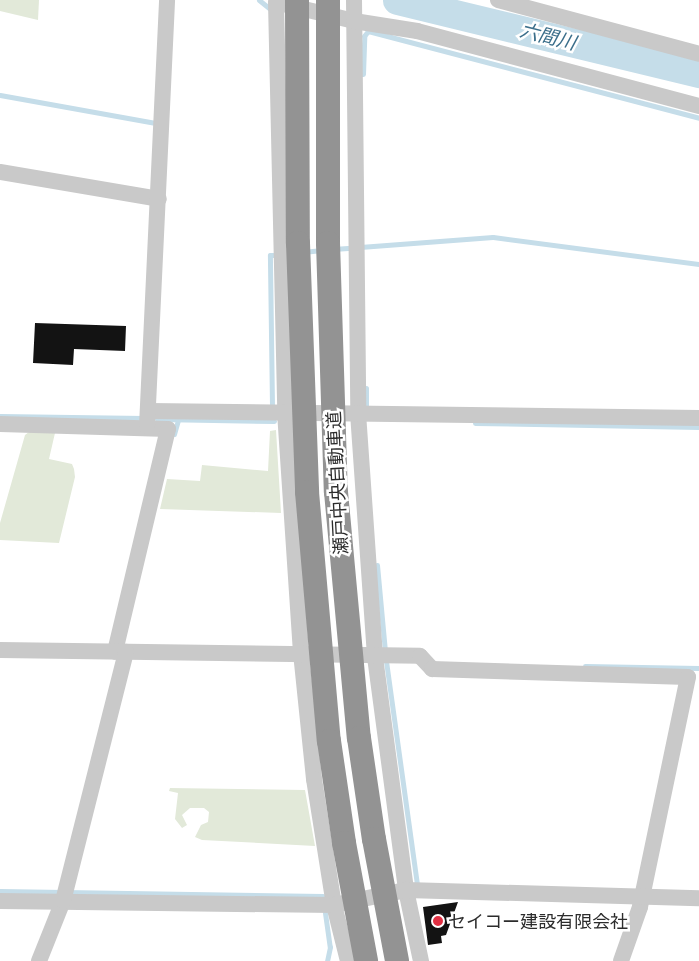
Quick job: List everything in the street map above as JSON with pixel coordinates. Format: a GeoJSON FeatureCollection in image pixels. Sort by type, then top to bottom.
{"type":"FeatureCollection","features":[{"type":"Feature","properties":{"kind":"highway","name":"瀬戸中央自動車道"},"geometry":{"type":"LineString","coordinates":[[328,0],[328,252],[336,492],[359,738],[374,839],[397,961]]}},
{"type":"Feature","properties":{"kind":"highway","name":"瀬戸中央自動車道"},"geometry":{"type":"LineString","coordinates":[[282,1],[298,243],[309,512],[330,741],[344,843],[366,961]]}},
{"type":"Feature","properties":{"kind":"street"},"geometry":{"type":"LineString","coordinates":[[148,419],[153,199],[167,0]]}},
{"type":"Feature","properties":{"kind":"street"},"geometry":{"type":"LineString","coordinates":[[498,0],[699,54]]}},
{"type":"Feature","properties":{"kind":"street"},"geometry":{"type":"LineString","coordinates":[[348,961],[334,905],[314,778],[301,653],[285,412],[282,1],[354,11],[417,31],[699,106]]}},
{"type":"Feature","properties":{"kind":"street"},"geometry":{"type":"LineString","coordinates":[[354,11],[358,413],[375,657],[406,890],[421,961]]}},
{"type":"Feature","properties":{"kind":"street"},"geometry":{"type":"LineString","coordinates":[[0,172],[153,199]]}},
{"type":"Feature","properties":{"kind":"street"},"geometry":{"type":"LineString","coordinates":[[0,424],[285,412],[699,418]]}},
{"type":"Feature","properties":{"kind":"street"},"geometry":{"type":"LineString","coordinates":[[39,961],[64,896],[121,654],[168,429],[148,419]]}},
{"type":"Feature","properties":{"kind":"street"},"geometry":{"type":"LineString","coordinates":[[0,650],[121,654],[301,653],[375,657],[420,656],[432,669],[688,678],[644,900],[621,961]]}},
{"type":"Feature","properties":{"kind":"street"},"geometry":{"type":"LineString","coordinates":[[0,901],[64,896],[334,905],[406,890],[644,900],[699,898]]}},
{"type":"Feature","properties":{"kind":"green space"},"geometry":{"type":"Polygon","coordinates":[[[0,0],[39,0],[38,20],[0,11],[0,0]]]}},
{"type":"Feature","properties":{"kind":"green space"},"geometry":{"type":"Polygon","coordinates":[[[276,430],[281,513],[160,509],[167,479],[200,481],[202,465],[268,471],[270,431],[276,430]]]}},
{"type":"Feature","properties":{"kind":"green space"},"geometry":{"type":"Polygon","coordinates":[[[29,432],[55,433],[49,459],[72,464],[74,469],[75,477],[59,543],[0,540],[0,523],[25,435],[29,432]]]}},
{"type":"Feature","properties":{"kind":"green space"},"geometry":{"type":"Polygon","coordinates":[[[170,788],[305,790],[315,846],[202,840],[195,837],[201,825],[208,822],[209,812],[204,808],[190,808],[182,815],[187,825],[182,828],[175,819],[178,793],[169,791],[170,788]]]}},
{"type":"Feature","properties":{"kind":"building"},"geometry":{"type":"Polygon","coordinates":[[[35,323],[126,326],[125,351],[74,349],[73,365],[33,363],[35,323]]]}},
{"type":"Feature","properties":{"kind":"building","name":"セイコー建設有限会社"},"geometry":{"type":"Polygon","coordinates":[[[458,902],[446,935],[441,936],[442,943],[428,945],[423,907],[458,902]]]}},
{"type":"Feature","properties":{"kind":"waterway"},"geometry":{"type":"LineString","coordinates":[[259,0],[270,9]]}},
{"type":"Feature","properties":{"kind":"waterway","name":"六間川"},"geometry":{"type":"LineString","coordinates":[[397,0],[699,73]]}},
{"type":"Feature","properties":{"kind":"waterway"},"geometry":{"type":"LineString","coordinates":[[368,31],[699,118]]}},
{"type":"Feature","properties":{"kind":"waterway"},"geometry":{"type":"LineString","coordinates":[[363,74],[364,36],[368,31]]}},
{"type":"Feature","properties":{"kind":"waterway"},"geometry":{"type":"LineString","coordinates":[[0,95],[155,123]]}},
{"type":"Feature","properties":{"kind":"waterway"},"geometry":{"type":"LineString","coordinates":[[360,247],[493,237],[699,264]]}},
{"type":"Feature","properties":{"kind":"waterway"},"geometry":{"type":"LineString","coordinates":[[333,249],[348,248]]}},
{"type":"Feature","properties":{"kind":"waterway"},"geometry":{"type":"LineString","coordinates":[[303,252],[322,250]]}},
{"type":"Feature","properties":{"kind":"waterway"},"geometry":{"type":"LineString","coordinates":[[272,406],[270,255],[273,255]]}},
{"type":"Feature","properties":{"kind":"waterway"},"geometry":{"type":"LineString","coordinates":[[366,388],[366,408]]}},
{"type":"Feature","properties":{"kind":"waterway"},"geometry":{"type":"LineString","coordinates":[[0,416],[144,418]]}},
{"type":"Feature","properties":{"kind":"waterway"},"geometry":{"type":"LineString","coordinates":[[157,419],[274,421]]}},
{"type":"Feature","properties":{"kind":"waterway"},"geometry":{"type":"LineString","coordinates":[[174,434],[178,420]]}},
{"type":"Feature","properties":{"kind":"waterway"},"geometry":{"type":"LineString","coordinates":[[475,423],[699,427]]}},
{"type":"Feature","properties":{"kind":"waterway"},"geometry":{"type":"LineString","coordinates":[[377,565],[385,651]]}},
{"type":"Feature","properties":{"kind":"waterway"},"geometry":{"type":"LineString","coordinates":[[386,661],[417,883]]}},
{"type":"Feature","properties":{"kind":"waterway"},"geometry":{"type":"LineString","coordinates":[[585,666],[699,668]]}},
{"type":"Feature","properties":{"kind":"waterway"},"geometry":{"type":"LineString","coordinates":[[0,891],[323,896]]}},
{"type":"Feature","properties":{"kind":"waterway"},"geometry":{"type":"LineString","coordinates":[[325,913],[330,947],[327,961]]}},
{"type":"Feature","properties":{"kind":"place","name":"セイコー建設有限会社"},"geometry":{"type":"Point","coordinates":[438,921]}}]}
